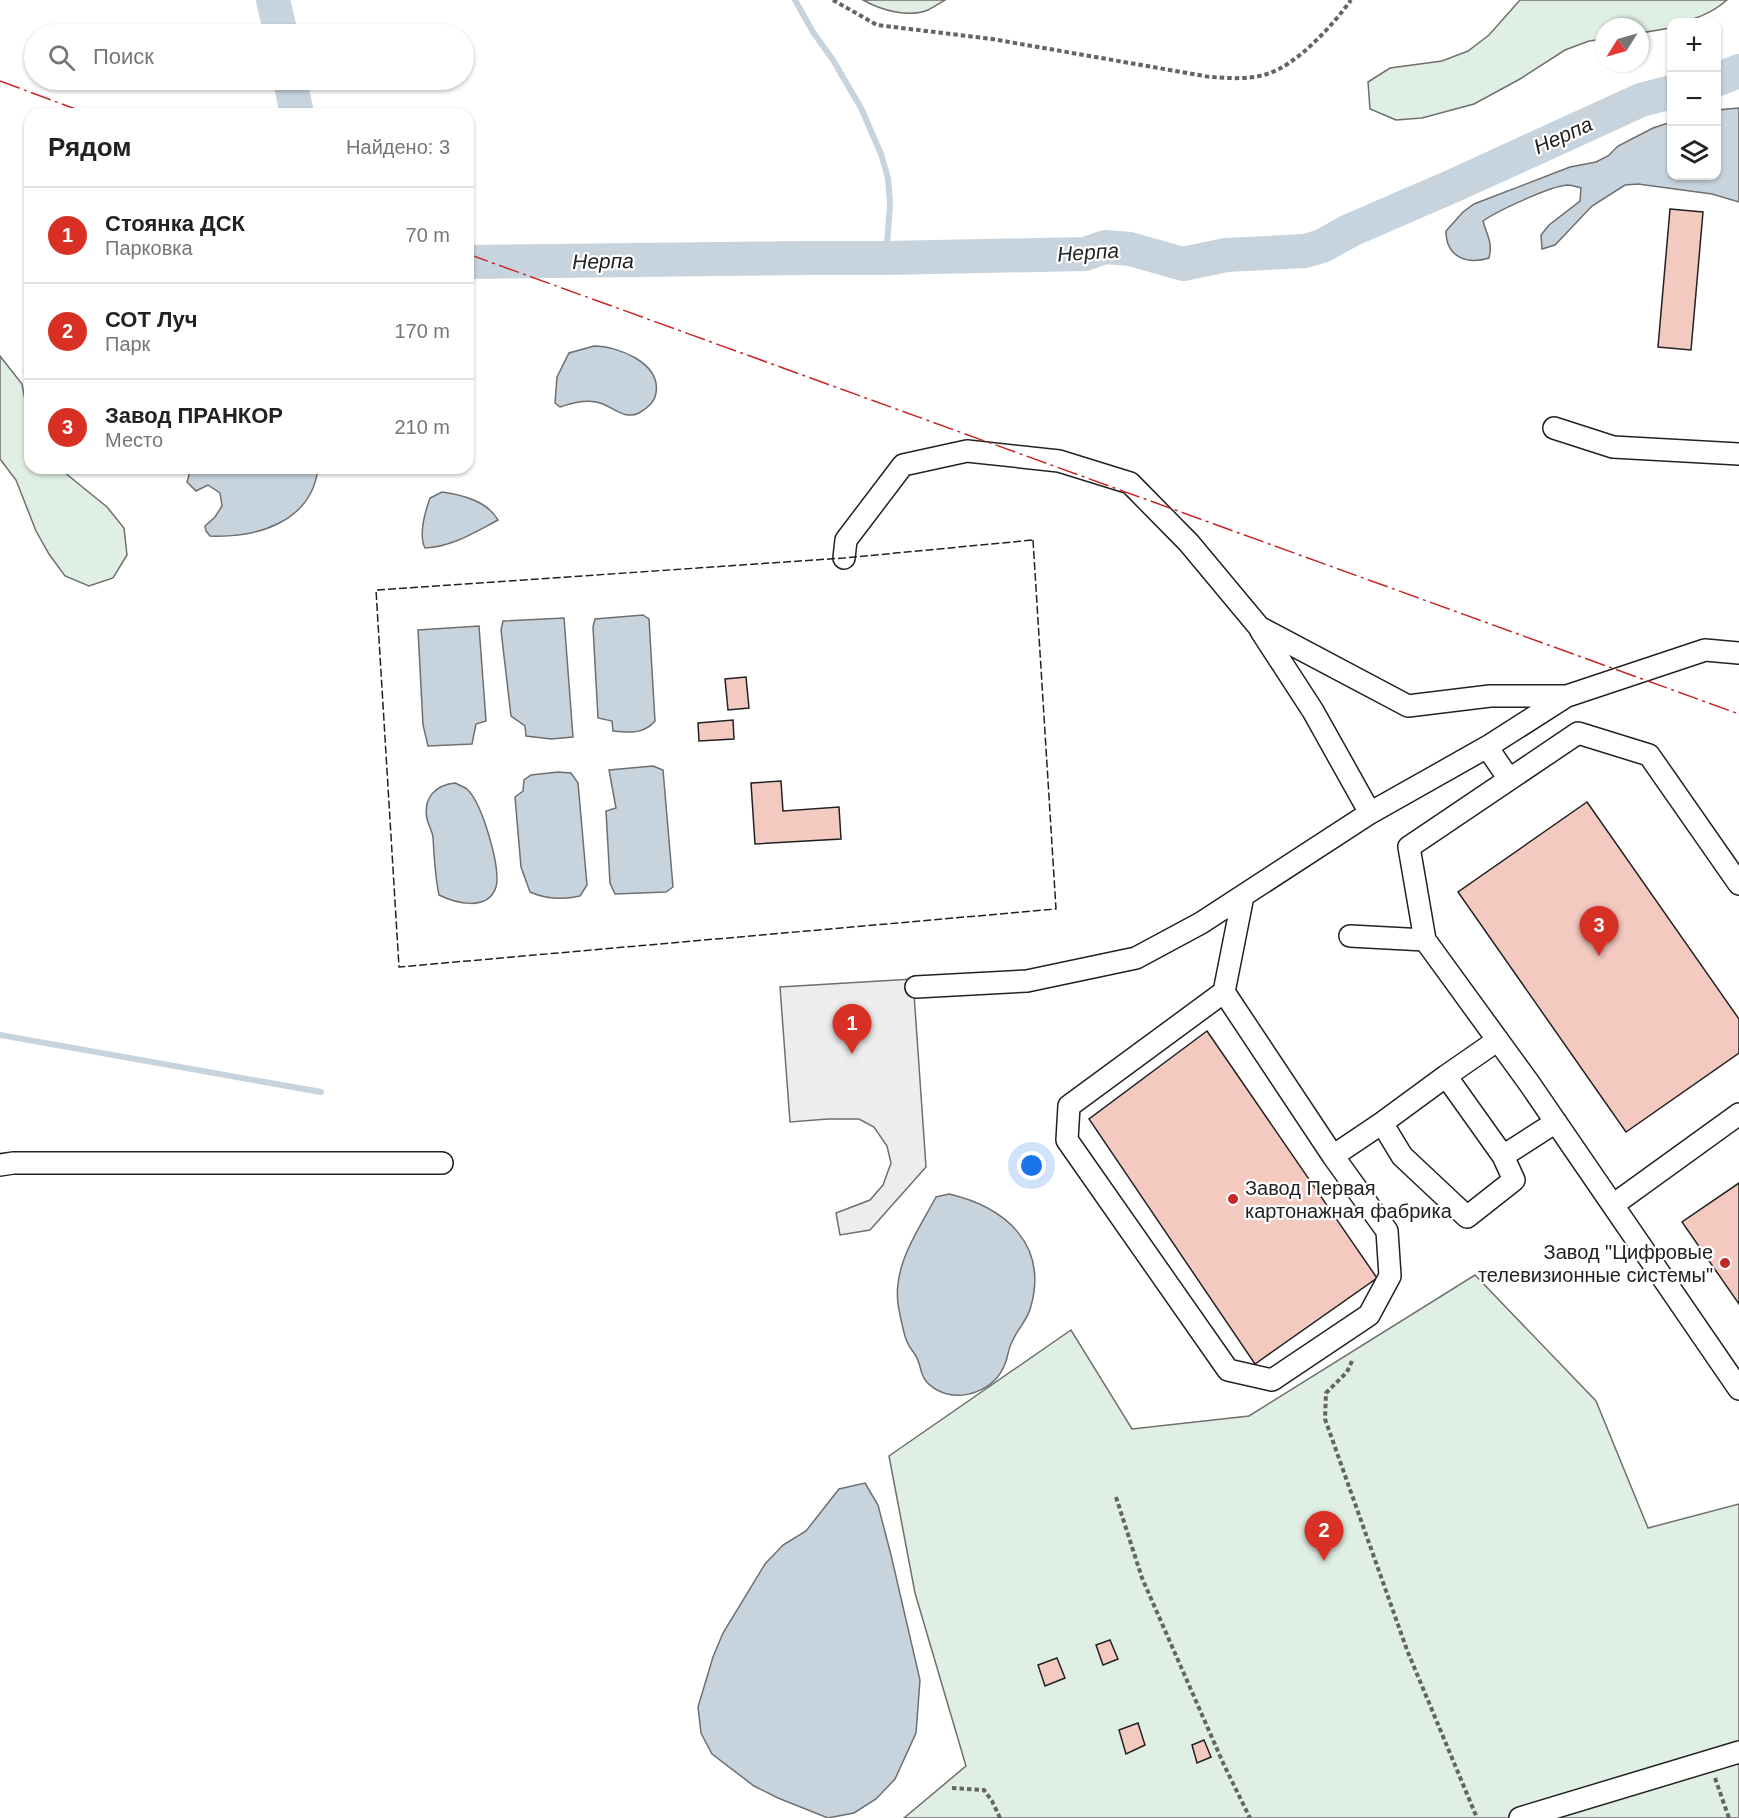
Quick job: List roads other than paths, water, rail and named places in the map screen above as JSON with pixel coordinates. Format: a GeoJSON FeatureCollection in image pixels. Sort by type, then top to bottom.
{"type":"FeatureCollection","features":[{"type":"Feature","properties":{"kind":"street"},"geometry":{"type":"LineString","coordinates":[[1554,428],[1613,447],[1739,454]]}},
{"type":"Feature","properties":{"kind":"street"},"geometry":{"type":"LineString","coordinates":[[844,558],[846,540],[903,465],[967,451],[1059,461],[1130,483],[1189,543],[1259,627],[1313,711],[1370,813]]}},
{"type":"Feature","properties":{"kind":"street"},"geometry":{"type":"LineString","coordinates":[[1259,627],[1408,706],[1490,696],[1567,696]]}},
{"type":"Feature","properties":{"kind":"street"},"geometry":{"type":"LineString","coordinates":[[916,987],[1028,981],[1136,958],[1201,923],[1370,813],[1487,747],[1567,696],[1705,650],[1739,653]]}},
{"type":"Feature","properties":{"kind":"street"},"geometry":{"type":"LineString","coordinates":[[1739,884],[1649,754],[1578,733],[1409,848],[1425,940],[1556,1122],[1739,1389]]}},
{"type":"Feature","properties":{"kind":"street"},"geometry":{"type":"LineString","coordinates":[[1487,747],[1509,779]]}},
{"type":"Feature","properties":{"kind":"street"},"geometry":{"type":"LineString","coordinates":[[1224,992],[1333,1156],[1387,1231],[1390,1276],[1369,1315],[1272,1380],[1228,1370],[1067,1140],[1069,1106],[1224,992],[1243,896]]}},
{"type":"Feature","properties":{"kind":"street"},"geometry":{"type":"LineString","coordinates":[[1350,936],[1425,940]]}},
{"type":"Feature","properties":{"kind":"street"},"geometry":{"type":"LineString","coordinates":[[1333,1156],[1498,1040]]}},
{"type":"Feature","properties":{"kind":"street"},"geometry":{"type":"LineString","coordinates":[[1382,1123],[1402,1156],[1467,1217],[1514,1180],[1503,1156],[1446,1076]]}},
{"type":"Feature","properties":{"kind":"street"},"geometry":{"type":"LineString","coordinates":[[1613,1205],[1739,1114]]}},
{"type":"Feature","properties":{"kind":"street"},"geometry":{"type":"LineString","coordinates":[[1503,1156],[1556,1122]]}},
{"type":"Feature","properties":{"kind":"street"},"geometry":{"type":"LineString","coordinates":[[0,1165],[13,1163],[442,1163]]}},
{"type":"Feature","properties":{"kind":"street"},"geometry":{"type":"LineString","coordinates":[[1520,1818],[1739,1752]]}},
{"type":"Feature","properties":{"kind":"waterway","name":"Нерпа"},"geometry":{"type":"LineString","coordinates":[[273,0],[279,24]]}},
{"type":"Feature","properties":{"kind":"waterway"},"geometry":{"type":"LineString","coordinates":[[795,0],[861,108],[881,154],[888,178],[890,204],[886,258]]}},
{"type":"Feature","properties":{"kind":"waterway","name":"Нерпа"},"geometry":{"type":"LineString","coordinates":[[1721,78],[1739,71]]}},
{"type":"Feature","properties":{"kind":"waterway","name":"Нерпа"},"geometry":{"type":"LineString","coordinates":[[292,90],[296,108]]}},
{"type":"Feature","properties":{"kind":"waterway","name":"Нерпа"},"geometry":{"type":"LineString","coordinates":[[474,262],[1085,254],[1105,247],[1130,249],[1183,264],[1226,255],[1305,251],[1322,246],[1351,230],[1641,100],[1667,93]]}},
{"type":"Feature","properties":{"kind":"waterway"},"geometry":{"type":"LineString","coordinates":[[0,1035],[321,1092]]}},
{"type":"Feature","properties":{"kind":"place","name":"Завод ПРАНКОР"},"geometry":{"type":"Point","coordinates":[1599,956]}},
{"type":"Feature","properties":{"kind":"place","name":"Стоянка ДСК"},"geometry":{"type":"Point","coordinates":[852,1054]}},
{"type":"Feature","properties":{"kind":"place","name":"Завод Первая картонажная фабрика"},"geometry":{"type":"Point","coordinates":[1233,1199]}},
{"type":"Feature","properties":{"kind":"place","name":"Завод \"Цифровые телевизионные системы\""},"geometry":{"type":"Point","coordinates":[1725,1263]}},
{"type":"Feature","properties":{"kind":"place","name":"СОТ Луч"},"geometry":{"type":"Point","coordinates":[1324,1561]}}]}
